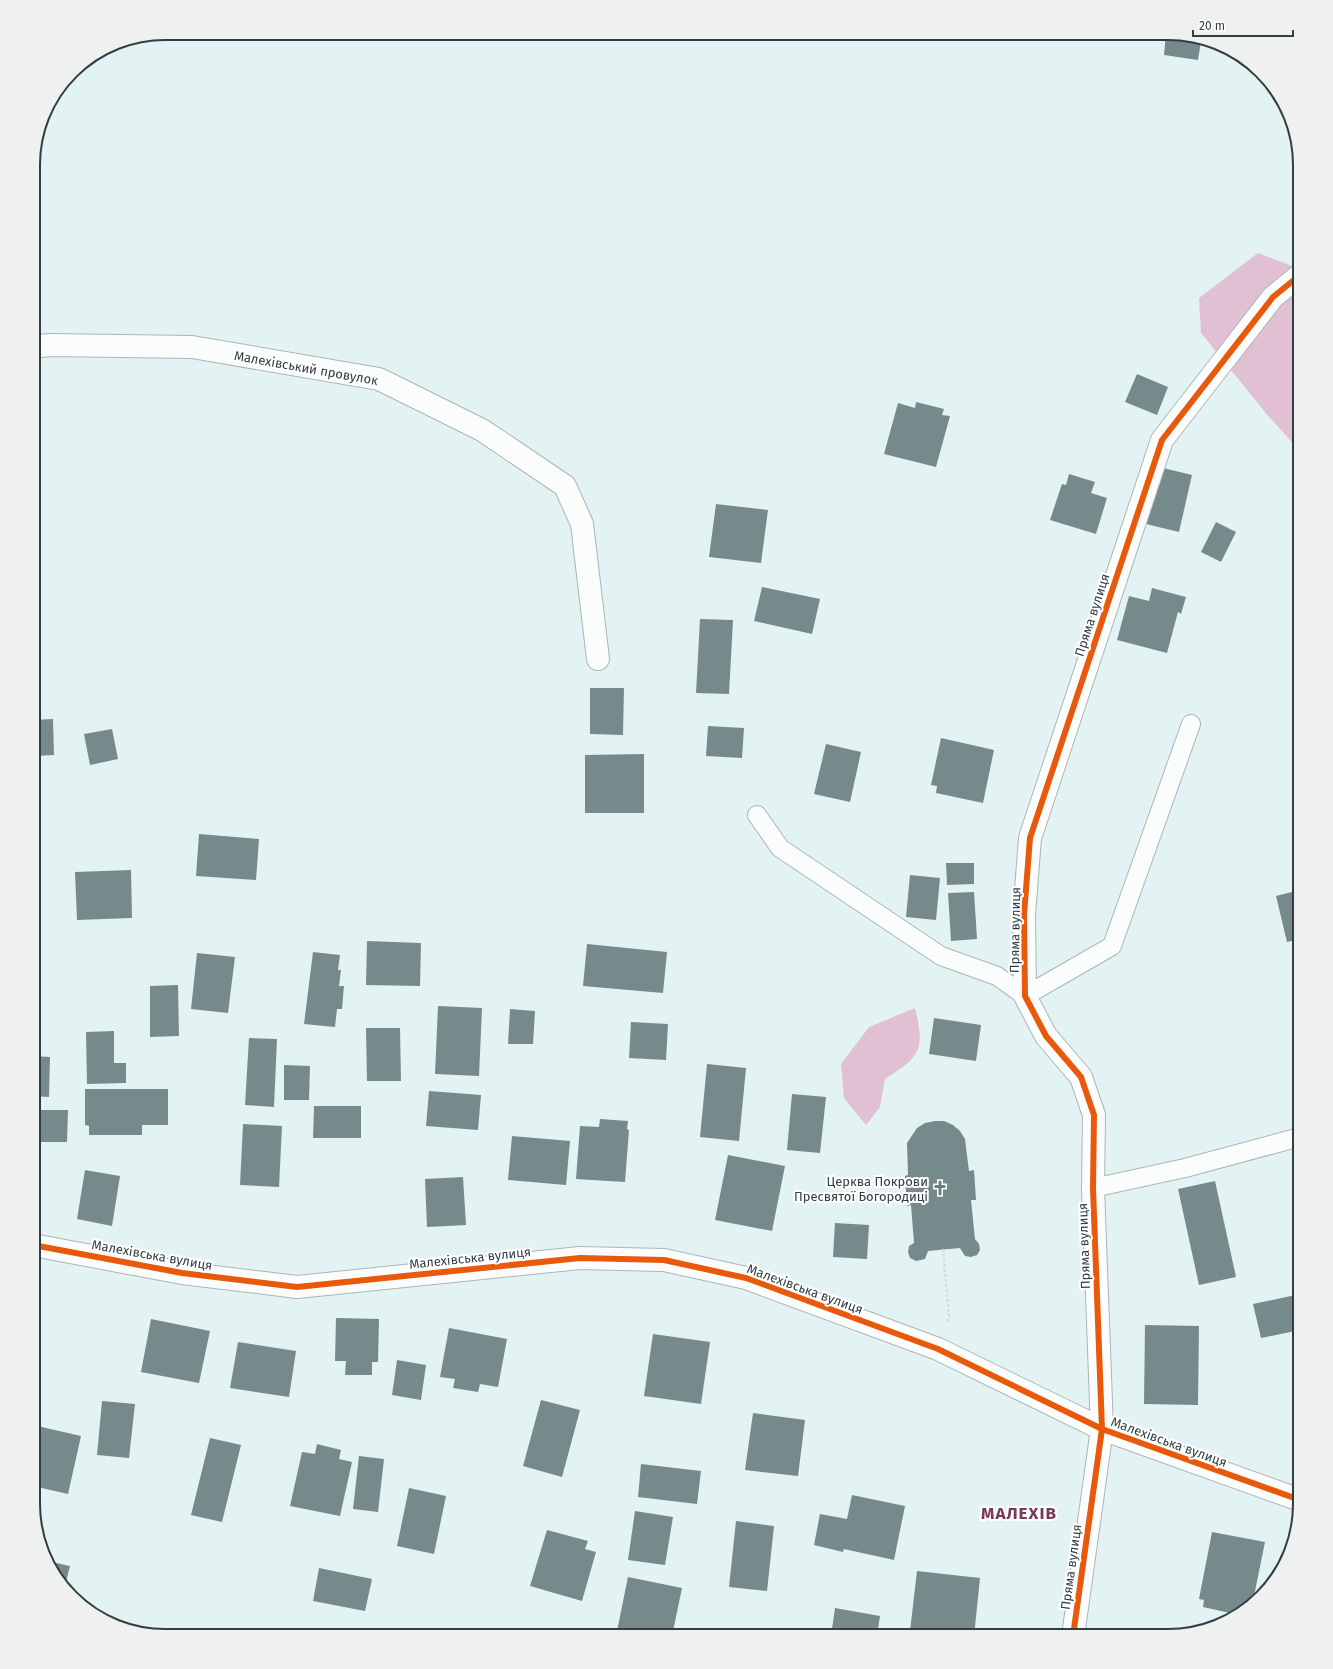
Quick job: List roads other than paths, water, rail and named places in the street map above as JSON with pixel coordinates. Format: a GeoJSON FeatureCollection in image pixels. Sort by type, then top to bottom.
{"type":"FeatureCollection","features":[{"type":"Feature","properties":{"kind":"street","name":"Пряма вулиця"},"geometry":{"type":"LineString","coordinates":[[1074,1629],[1102,1429],[1093,1188],[1094,1115],[1082,1077],[1046,1036],[1025,996],[1024,915],[1030,838],[1162,440],[1273,297],[1293,281]]}},
{"type":"Feature","properties":{"kind":"street","name":"Малехівський провулок"},"geometry":{"type":"LineString","coordinates":[[40,346],[49,345],[192,348],[379,379],[482,430],[564,486],[582,524],[598,659]]}},
{"type":"Feature","properties":{"kind":"street","name":"Малехівська вулиця"},"geometry":{"type":"LineString","coordinates":[[40,1246],[182,1273],[296,1287],[580,1258],[664,1260],[746,1278],[938,1349],[1102,1429],[1293,1497]]}},
{"type":"Feature","properties":{"kind":"lane"},"geometry":{"type":"LineString","coordinates":[[757,815],[780,848],[928,948],[941,956],[998,976],[1025,996],[1112,946],[1191,724]]}},
{"type":"Feature","properties":{"kind":"lane"},"geometry":{"type":"LineString","coordinates":[[1093,1188],[1185,1168],[1293,1139]]}},
{"type":"Feature","properties":{"kind":"place","name":"Церква Покрови Пресвятої Богородиці"},"geometry":{"type":"Point","coordinates":[940,1188]}},
{"type":"Feature","properties":{"kind":"district","name":"МАЛЕХІВ"},"geometry":{"type":"Point","coordinates":[1019,1513]}}]}
